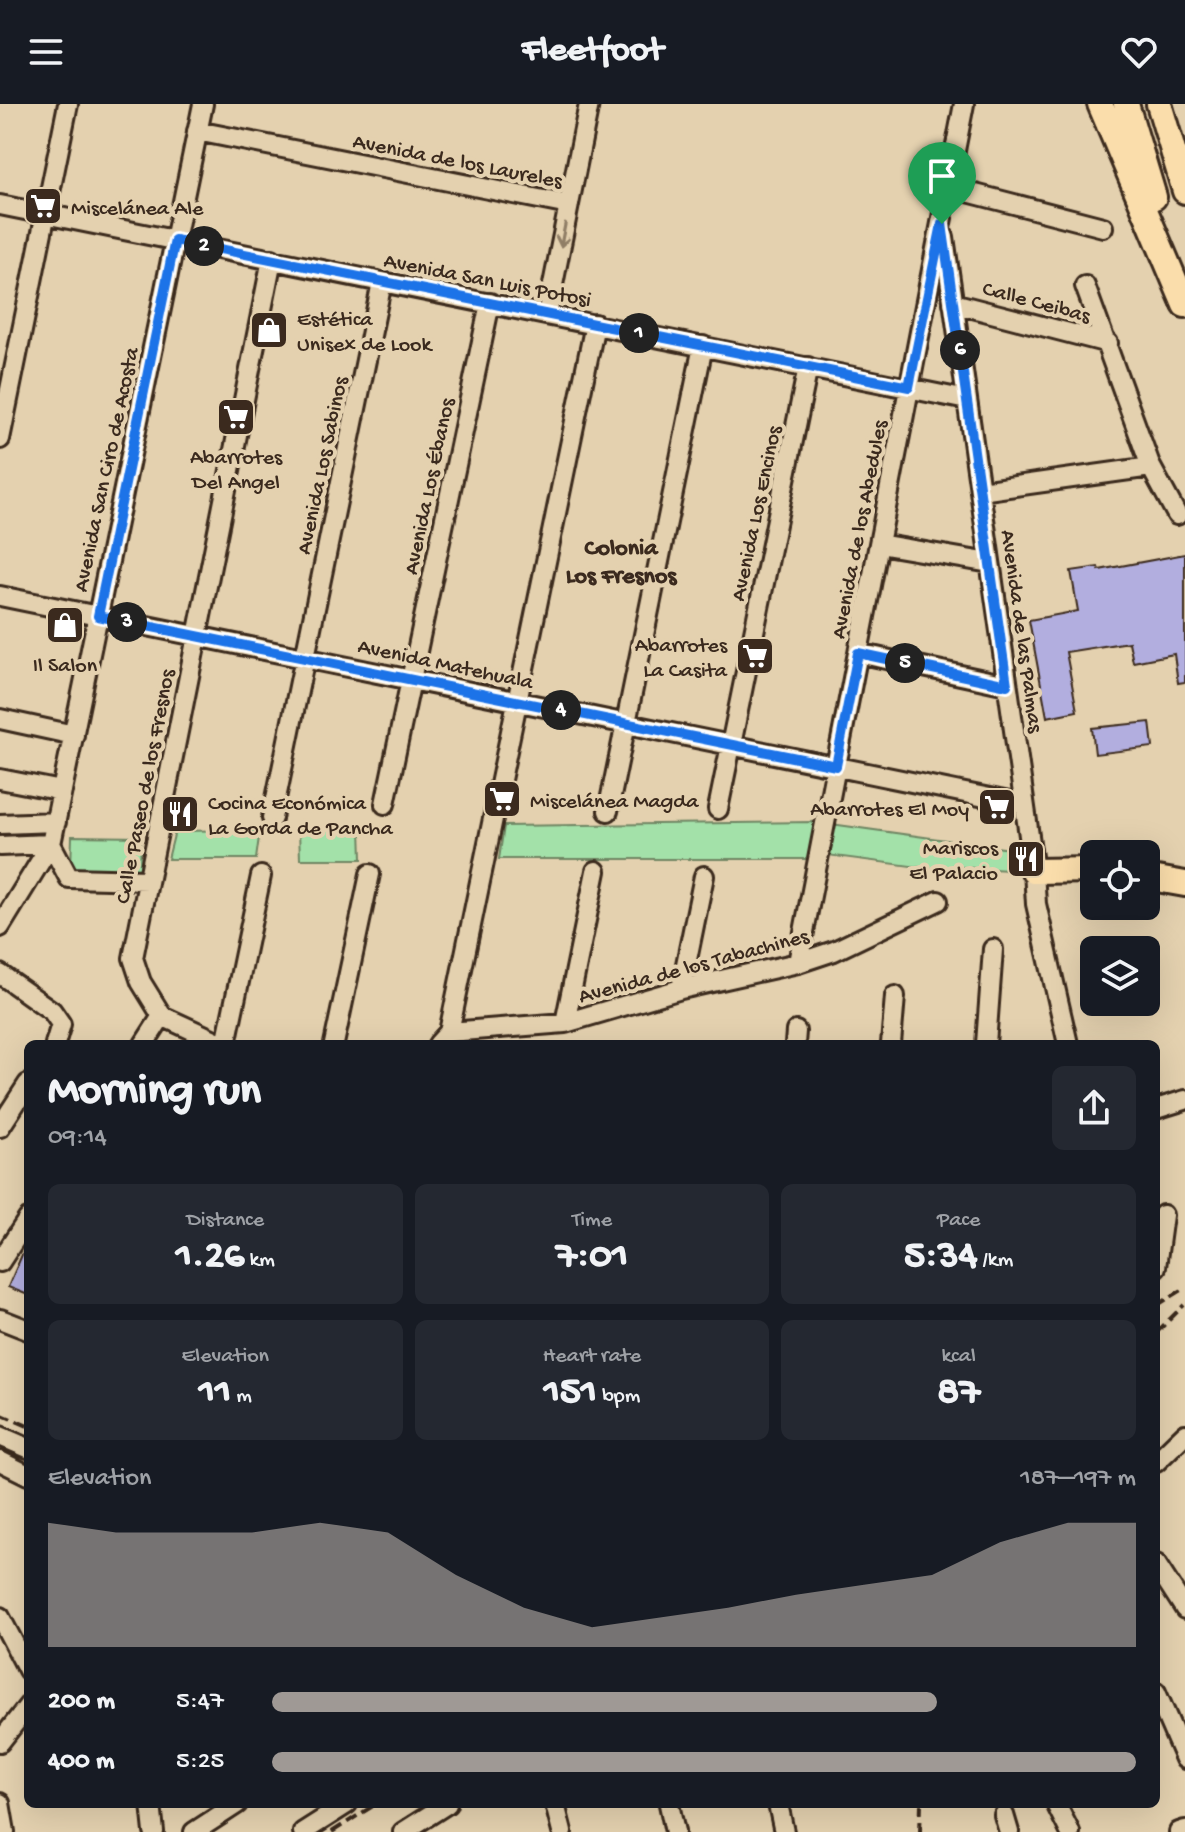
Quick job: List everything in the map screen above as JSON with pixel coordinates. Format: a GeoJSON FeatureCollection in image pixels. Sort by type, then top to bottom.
{"type":"FeatureCollection","features":[{"type":"Feature","properties":{"kind":"main road"},"geometry":{"type":"LineString","coordinates":[[1100,104],[1185,302]]}},
{"type":"Feature","properties":{"kind":"main road"},"geometry":{"type":"LineString","coordinates":[[1126,104],[1185,302]]}},
{"type":"Feature","properties":{"kind":"main road"},"geometry":{"type":"LineString","coordinates":[[1159,104],[1185,191]]}},
{"type":"Feature","properties":{"kind":"main road"},"geometry":{"type":"LineString","coordinates":[[1034,878],[1080,872]]}},
{"type":"Feature","properties":{"kind":"main road"},"geometry":{"type":"LineString","coordinates":[[1034,878],[1080,882]]}},
{"type":"Feature","properties":{"kind":"main road"},"geometry":{"type":"LineString","coordinates":[[1160,880],[1185,884]]}},
{"type":"Feature","properties":{"kind":"main road"},"geometry":{"type":"LineString","coordinates":[[1160,893],[1185,897]]}},
{"type":"Feature","properties":{"kind":"street"},"geometry":{"type":"LineString","coordinates":[[0,439],[3,407],[68,104]]}},
{"type":"Feature","properties":{"kind":"street","name":"Avenida San Ciro de Acosta"},"geometry":{"type":"LineString","coordinates":[[0,927],[51,844],[203,104]]}},
{"type":"Feature","properties":{"kind":"street"},"geometry":{"type":"LineString","coordinates":[[547,315],[589,104]]}},
{"type":"Feature","properties":{"kind":"street","name":"Avenida de los Abedules"},"geometry":{"type":"LineString","coordinates":[[798,963],[964,104]]}},
{"type":"Feature","properties":{"kind":"street","name":"Avenida de los Laureles"},"geometry":{"type":"LineString","coordinates":[[197,131],[569,205]]}},
{"type":"Feature","properties":{"kind":"street"},"geometry":{"type":"LineString","coordinates":[[948,187],[1103,227]]}},
{"type":"Feature","properties":{"kind":"street","name":"Avenida San Luis Potosi"},"geometry":{"type":"LineString","coordinates":[[0,205],[967,400]]}},
{"type":"Feature","properties":{"kind":"street","name":"Avenida de las Palmas"},"geometry":{"type":"LineString","coordinates":[[942,224],[1036,904],[1067,1040]]}},
{"type":"Feature","properties":{"kind":"street","name":"Calle Paseo de los Fresnos"},"geometry":{"type":"LineString","coordinates":[[162,1016],[141,982],[133,958],[272,259]]}},
{"type":"Feature","properties":{"kind":"street","name":"Avenida Los Sabinos"},"geometry":{"type":"LineString","coordinates":[[272,818],[382,282]]}},
{"type":"Feature","properties":{"kind":"street"},"geometry":{"type":"LineString","coordinates":[[1085,286],[1151,467],[1177,515]]}},
{"type":"Feature","properties":{"kind":"street","name":"Avenida Los Ébanos"},"geometry":{"type":"LineString","coordinates":[[385,804],[490,303]]}},
{"type":"Feature","properties":{"kind":"street","name":"Calle Ceibas"},"geometry":{"type":"LineString","coordinates":[[953,303],[1108,343]]}},
{"type":"Feature","properties":{"kind":"street"},"geometry":{"type":"LineString","coordinates":[[444,1038],[595,324]]}},
{"type":"Feature","properties":{"kind":"street"},"geometry":{"type":"LineString","coordinates":[[608,811],[703,346]]}},
{"type":"Feature","properties":{"kind":"street","name":"Avenida Los Encinos"},"geometry":{"type":"LineString","coordinates":[[718,809],[808,367]]}},
{"type":"Feature","properties":{"kind":"street"},"geometry":{"type":"LineString","coordinates":[[980,491],[1151,467]]}},
{"type":"Feature","properties":{"kind":"street"},"geometry":{"type":"LineString","coordinates":[[879,544],[990,563]]}},
{"type":"Feature","properties":{"kind":"street","name":"Avenida Matehuala"},"geometry":{"type":"LineString","coordinates":[[0,596],[1024,805]]}},
{"type":"Feature","properties":{"kind":"street"},"geometry":{"type":"LineString","coordinates":[[858,653],[1007,685]]}},
{"type":"Feature","properties":{"kind":"street"},"geometry":{"type":"LineString","coordinates":[[0,719],[74,735]]}},
{"type":"Feature","properties":{"kind":"street"},"geometry":{"type":"LineString","coordinates":[[0,779],[62,791]]}},
{"type":"Feature","properties":{"kind":"street"},"geometry":{"type":"LineString","coordinates":[[0,824],[56,822]]}},
{"type":"Feature","properties":{"kind":"street"},"geometry":{"type":"LineString","coordinates":[[0,846],[51,844],[69,878],[148,880]]}},
{"type":"Feature","properties":{"kind":"street"},"geometry":{"type":"LineString","coordinates":[[565,1023],[596,871]]}},
{"type":"Feature","properties":{"kind":"street"},"geometry":{"type":"LineString","coordinates":[[335,1040],[370,874]]}},
{"type":"Feature","properties":{"kind":"street"},"geometry":{"type":"LineString","coordinates":[[225,1040],[261,876]]}},
{"type":"Feature","properties":{"kind":"street"},"geometry":{"type":"LineString","coordinates":[[681,989],[704,876]]}},
{"type":"Feature","properties":{"kind":"street","name":"Avenida de los Tabachines"},"geometry":{"type":"LineString","coordinates":[[444,1038],[565,1023],[681,989],[798,963],[834,951],[938,901]]}},
{"type":"Feature","properties":{"kind":"street"},"geometry":{"type":"LineString","coordinates":[[986,1040],[993,949]]}},
{"type":"Feature","properties":{"kind":"street"},"geometry":{"type":"LineString","coordinates":[[0,974],[52,1011],[61,1024],[56,1040]]}},
{"type":"Feature","properties":{"kind":"street"},"geometry":{"type":"LineString","coordinates":[[891,1040],[895,996]]}},
{"type":"Feature","properties":{"kind":"street"},"geometry":{"type":"LineString","coordinates":[[147,1040],[162,1016],[215,1040]]}},
{"type":"Feature","properties":{"kind":"street"},"geometry":{"type":"LineString","coordinates":[[0,1127],[24,1090]]}},
{"type":"Feature","properties":{"kind":"street"},"geometry":{"type":"LineString","coordinates":[[1160,1109],[1183,1107]]}},
{"type":"Feature","properties":{"kind":"street"},"geometry":{"type":"LineString","coordinates":[[1160,1237],[1163,1215]]}},
{"type":"Feature","properties":{"kind":"street"},"geometry":{"type":"LineString","coordinates":[[0,1262],[24,1225]]}},
{"type":"Feature","properties":{"kind":"street"},"geometry":{"type":"LineString","coordinates":[[0,1319],[24,1328]]}},
{"type":"Feature","properties":{"kind":"street"},"geometry":{"type":"LineString","coordinates":[[1160,1458],[1185,1434]]}},
{"type":"Feature","properties":{"kind":"street"},"geometry":{"type":"LineString","coordinates":[[0,1436],[24,1446]]}},
{"type":"Feature","properties":{"kind":"street"},"geometry":{"type":"LineString","coordinates":[[0,1461],[24,1473]]}},
{"type":"Feature","properties":{"kind":"street"},"geometry":{"type":"LineString","coordinates":[[1160,1570],[1185,1609]]}},
{"type":"Feature","properties":{"kind":"street"},"geometry":{"type":"LineString","coordinates":[[0,1617],[24,1662]]}},
{"type":"Feature","properties":{"kind":"street"},"geometry":{"type":"LineString","coordinates":[[1160,1701],[1185,1759]]}},
{"type":"Feature","properties":{"kind":"street"},"geometry":{"type":"LineString","coordinates":[[0,1742],[24,1711]]}},
{"type":"Feature","properties":{"kind":"street"},"geometry":{"type":"LineString","coordinates":[[0,1803],[5,1832]]}},
{"type":"Feature","properties":{"kind":"street"},"geometry":{"type":"LineString","coordinates":[[151,1808],[154,1832]]}},
{"type":"Feature","properties":{"kind":"street"},"geometry":{"type":"LineString","coordinates":[[194,1832],[231,1808]]}},
{"type":"Feature","properties":{"kind":"street"},"geometry":{"type":"LineString","coordinates":[[303,1832],[341,1808]]}},
{"type":"Feature","properties":{"kind":"street"},"geometry":{"type":"LineString","coordinates":[[403,1832],[441,1808]]}},
{"type":"Feature","properties":{"kind":"street"},"geometry":{"type":"LineString","coordinates":[[556,1808],[562,1832]]}},
{"type":"Feature","properties":{"kind":"street"},"geometry":{"type":"LineString","coordinates":[[670,1808],[675,1832]]}},
{"type":"Feature","properties":{"kind":"street"},"geometry":{"type":"LineString","coordinates":[[779,1808],[784,1832]]}},
{"type":"Feature","properties":{"kind":"street"},"geometry":{"type":"LineString","coordinates":[[1058,1808],[1070,1832]]}},
{"type":"Feature","properties":{"kind":"street"},"geometry":{"type":"LineString","coordinates":[[1179,1832],[1185,1830]]}},
{"type":"Feature","properties":{"kind":"green space"},"geometry":{"type":"Polygon","coordinates":[[[816,822],[809,859],[499,859],[504,826],[816,822]]]}},
{"type":"Feature","properties":{"kind":"green space"},"geometry":{"type":"Polygon","coordinates":[[[831,824],[1024,851],[1026,871],[957,867],[956,872],[827,855],[831,824]]]}},
{"type":"Feature","properties":{"kind":"green space"},"geometry":{"type":"Polygon","coordinates":[[[361,828],[362,859],[300,859],[299,829],[361,828]]]}},
{"type":"Feature","properties":{"kind":"green space"},"geometry":{"type":"Polygon","coordinates":[[[260,830],[256,859],[168,859],[175,831],[260,830]]]}},
{"type":"Feature","properties":{"kind":"green space"},"geometry":{"type":"Polygon","coordinates":[[[72,836],[141,837],[140,871],[71,869],[72,836]]]}},
{"type":"Feature","properties":{"kind":"building"},"geometry":{"type":"Polygon","coordinates":[[[1185,554],[1185,682],[1178,683],[1174,654],[1133,662],[1129,642],[1066,652],[1077,711],[1047,717],[1029,620],[1078,611],[1071,571],[1098,567],[1099,570],[1185,554]]]}},
{"type":"Feature","properties":{"kind":"building"},"geometry":{"type":"Polygon","coordinates":[[[1150,722],[1153,747],[1095,754],[1092,728],[1150,722]]]}},
{"type":"Feature","properties":{"kind":"building"},"geometry":{"type":"Polygon","coordinates":[[[24,1250],[24,1293],[8,1287],[24,1250]]]}},
{"type":"Feature","properties":{"kind":"railway"},"geometry":{"type":"LineString","coordinates":[[1160,1304],[1185,1288]]}},
{"type":"Feature","properties":{"kind":"railway"},"geometry":{"type":"LineString","coordinates":[[1160,1329],[1184,1305]]}},
{"type":"Feature","properties":{"kind":"railway"},"geometry":{"type":"LineString","coordinates":[[0,1414],[24,1424]]}},
{"type":"Feature","properties":{"kind":"railway"},"geometry":{"type":"LineString","coordinates":[[332,1832],[370,1808]]}},
{"type":"Feature","properties":{"kind":"railway"},"geometry":{"type":"LineString","coordinates":[[920,1832],[921,1808]]}},
{"type":"Feature","properties":{"kind":"place","name":"Miscelánea Ale"},"geometry":{"type":"Point","coordinates":[43,206]}},
{"type":"Feature","properties":{"kind":"place","name":"Estética Unisex de Look"},"geometry":{"type":"Point","coordinates":[269,330]}},
{"type":"Feature","properties":{"kind":"place","name":"Abarrotes Del Angel"},"geometry":{"type":"Point","coordinates":[236,417]}},
{"type":"Feature","properties":{"kind":"place","name":"Il Salon"},"geometry":{"type":"Point","coordinates":[65,625]}},
{"type":"Feature","properties":{"kind":"place","name":"Abarrotes La Casita"},"geometry":{"type":"Point","coordinates":[755,656]}},
{"type":"Feature","properties":{"kind":"place","name":"Miscelánea Magda"},"geometry":{"type":"Point","coordinates":[502,799]}},
{"type":"Feature","properties":{"kind":"place","name":"Abarrotes El Moy"},"geometry":{"type":"Point","coordinates":[997,807]}},
{"type":"Feature","properties":{"kind":"place","name":"Cocina Económica La Gorda de Pancha"},"geometry":{"type":"Point","coordinates":[180,814]}},
{"type":"Feature","properties":{"kind":"place","name":"Mariscos El Palacio"},"geometry":{"type":"Point","coordinates":[1026,859]}},
{"type":"Feature","properties":{"kind":"district","name":"Colonia Los Fresnos"},"geometry":{"type":"Point","coordinates":[621,560]}},
{"type":"Feature","properties":{"kind":"route"},"geometry":{"type":"LineString","coordinates":[[942,224],[1007,685],[858,653],[836,766],[98,616],[175,240],[909,387],[942,224]]}}]}
